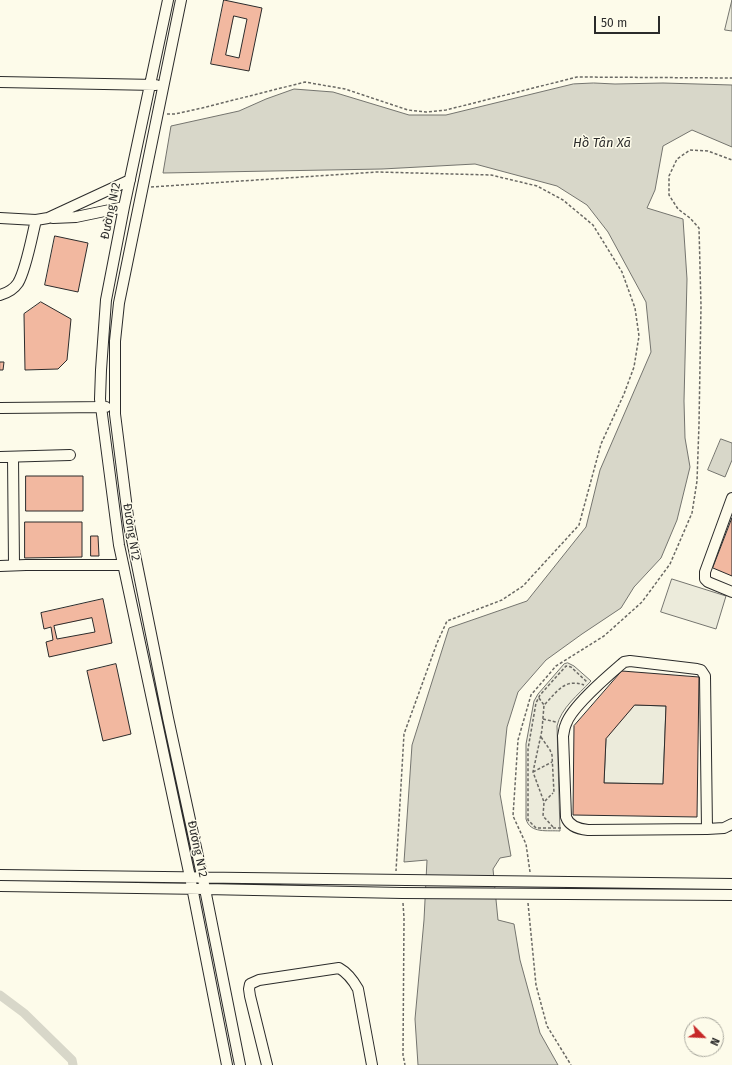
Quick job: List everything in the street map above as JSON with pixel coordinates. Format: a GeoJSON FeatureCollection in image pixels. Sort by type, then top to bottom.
{"type":"FeatureCollection","features":[{"type":"Feature","properties":{"kind":"street","name":"Đường N12"},"geometry":{"type":"LineString","coordinates":[[168,0],[106,300],[101,370],[101,407],[119,545],[190,877],[228,1065]]}},
{"type":"Feature","properties":{"kind":"street","name":"Đường N12"},"geometry":{"type":"LineString","coordinates":[[182,0],[119,303],[115,341],[114,407],[129,525],[168,718],[205,888],[240,1065]]}},
{"type":"Feature","properties":{"kind":"street"},"geometry":{"type":"LineString","coordinates":[[0,82],[164,85]]}},
{"type":"Feature","properties":{"kind":"street"},"geometry":{"type":"LineString","coordinates":[[48,218],[130,180]]}},
{"type":"Feature","properties":{"kind":"street"},"geometry":{"type":"LineString","coordinates":[[0,218],[36,220],[76,217],[124,207]]}},
{"type":"Feature","properties":{"kind":"street"},"geometry":{"type":"LineString","coordinates":[[0,295],[11,290],[18,284],[23,272],[36,220]]}},
{"type":"Feature","properties":{"kind":"street"},"geometry":{"type":"LineString","coordinates":[[0,408],[114,407]]}},
{"type":"Feature","properties":{"kind":"street"},"geometry":{"type":"LineString","coordinates":[[0,457],[70,455]]}},
{"type":"Feature","properties":{"kind":"street"},"geometry":{"type":"LineString","coordinates":[[13,457],[14,565]]}},
{"type":"Feature","properties":{"kind":"street"},"geometry":{"type":"LineString","coordinates":[[732,498],[705,572],[705,578],[708,582],[732,592]]}},
{"type":"Feature","properties":{"kind":"street"},"geometry":{"type":"LineString","coordinates":[[0,566],[123,565]]}},
{"type":"Feature","properties":{"kind":"street"},"geometry":{"type":"LineString","coordinates":[[707,829],[705,676],[701,670],[697,669],[630,661],[624,662],[575,710],[565,725],[565,792],[566,817],[568,822],[580,829],[588,830],[707,829],[724,828],[732,824]]}},
{"type":"Feature","properties":{"kind":"street"},"geometry":{"type":"LineString","coordinates":[[0,875],[732,884]]}},
{"type":"Feature","properties":{"kind":"street"},"geometry":{"type":"LineString","coordinates":[[0,886],[205,888],[402,893],[732,895]]}},
{"type":"Feature","properties":{"kind":"street"},"geometry":{"type":"LineString","coordinates":[[267,1065],[250,996],[250,984],[259,980],[339,968],[346,972],[358,989],[372,1065]]}},
{"type":"Feature","properties":{"kind":"path"},"geometry":{"type":"LineString","coordinates":[[158,114],[182,112],[305,82],[345,90],[408,110],[426,112],[446,110],[577,77],[732,78]]}},
{"type":"Feature","properties":{"kind":"path"},"geometry":{"type":"LineString","coordinates":[[530,881],[526,844],[513,816],[518,740],[531,695],[556,666],[604,636],[642,602],[670,564],[692,513],[697,481],[699,416],[701,306],[699,228],[690,218],[678,209],[669,195],[669,176],[677,159],[690,150],[708,151],[732,160]]}},
{"type":"Feature","properties":{"kind":"path"},"geometry":{"type":"LineString","coordinates":[[143,188],[377,172],[491,175],[537,186],[564,200],[593,225],[622,272],[634,308],[639,336],[634,367],[624,394],[601,444],[579,525],[523,586],[502,600],[447,621],[437,643],[404,734],[395,874],[399,879]]}},
{"type":"Feature","properties":{"kind":"path"},"geometry":{"type":"LineString","coordinates":[[570,824],[563,828],[536,828],[528,820],[528,749],[536,704],[539,698],[566,666],[572,667],[595,689]]}},
{"type":"Feature","properties":{"kind":"path"},"geometry":{"type":"LineString","coordinates":[[544,705],[564,685],[569,683],[578,683],[595,689]]}},
{"type":"Feature","properties":{"kind":"path"},"geometry":{"type":"LineString","coordinates":[[539,698],[544,705],[543,719],[541,737],[533,772],[544,802],[543,816],[554,828]]}},
{"type":"Feature","properties":{"kind":"path"},"geometry":{"type":"LineString","coordinates":[[543,719],[565,725]]}},
{"type":"Feature","properties":{"kind":"path"},"geometry":{"type":"LineString","coordinates":[[541,737],[550,750],[554,793]]}},
{"type":"Feature","properties":{"kind":"path"},"geometry":{"type":"LineString","coordinates":[[533,772],[552,762]]}},
{"type":"Feature","properties":{"kind":"path"},"geometry":{"type":"LineString","coordinates":[[544,802],[554,793],[565,792]]}},
{"type":"Feature","properties":{"kind":"path"},"geometry":{"type":"LineString","coordinates":[[402,893],[404,918],[403,1055],[405,1065]]}},
{"type":"Feature","properties":{"kind":"path"},"geometry":{"type":"LineString","coordinates":[[527,893],[536,985],[548,1026],[571,1065]]}},
{"type":"Feature","properties":{"kind":"shaded area"},"geometry":{"type":"Polygon","coordinates":[[[732,0],[732,31],[725,30],[732,0]]]}},
{"type":"Feature","properties":{"kind":"shaded area"},"geometry":{"type":"Polygon","coordinates":[[[672,579],[726,596],[716,629],[661,612],[672,579]]]}},
{"type":"Feature","properties":{"kind":"shaded area"},"geometry":{"type":"Polygon","coordinates":[[[568,663],[574,666],[591,681],[562,713],[557,726],[560,831],[540,830],[531,827],[526,819],[526,744],[534,701],[538,694],[564,664],[568,663]]]}},
{"type":"Feature","properties":{"kind":"shaded area"},"geometry":{"type":"Polygon","coordinates":[[[635,705],[666,706],[663,784],[604,783],[606,738],[635,705]]]}},
{"type":"Feature","properties":{"kind":"water","name":"Hồ Tân Xã"},"geometry":{"type":"Polygon","coordinates":[[[573,84],[732,85],[732,147],[692,130],[663,146],[655,190],[647,208],[683,219],[687,279],[684,401],[685,438],[690,467],[677,520],[661,558],[634,587],[621,608],[546,660],[518,692],[507,727],[500,794],[511,856],[500,858],[493,869],[498,920],[514,924],[520,960],[540,1033],[558,1065],[418,1065],[415,1019],[424,920],[427,860],[404,862],[412,745],[449,628],[527,601],[586,527],[600,470],[651,352],[646,302],[608,232],[587,205],[557,186],[475,164],[382,169],[163,173],[171,126],[239,111],[294,89],[333,92],[409,115],[446,115],[573,84]]]}},
{"type":"Feature","properties":{"kind":"water"},"geometry":{"type":"Polygon","coordinates":[[[721,439],[732,443],[732,460],[725,477],[708,470],[721,439]]]}},
{"type":"Feature","properties":{"kind":"building"},"geometry":{"type":"Polygon","coordinates":[[[224,0],[262,8],[249,71],[211,64],[224,0]],[[234,16],[226,55],[239,58],[247,19],[234,16]]]}},
{"type":"Feature","properties":{"kind":"building"},"geometry":{"type":"Polygon","coordinates":[[[55,236],[88,243],[78,292],[45,285],[55,236]]]}},
{"type":"Feature","properties":{"kind":"building"},"geometry":{"type":"Polygon","coordinates":[[[41,302],[71,319],[67,360],[58,369],[25,370],[24,314],[41,302]]]}},
{"type":"Feature","properties":{"kind":"building"},"geometry":{"type":"Polygon","coordinates":[[[0,362],[4,362],[3,370],[0,370],[0,362]]]}},
{"type":"Feature","properties":{"kind":"building"},"geometry":{"type":"Polygon","coordinates":[[[26,476],[83,476],[83,511],[26,511],[26,476]]]}},
{"type":"Feature","properties":{"kind":"building"},"geometry":{"type":"Polygon","coordinates":[[[732,518],[732,576],[713,568],[732,518]]]}},
{"type":"Feature","properties":{"kind":"building"},"geometry":{"type":"Polygon","coordinates":[[[25,522],[82,522],[82,557],[25,558],[25,522]]]}},
{"type":"Feature","properties":{"kind":"building"},"geometry":{"type":"Polygon","coordinates":[[[91,536],[98,536],[99,556],[91,556],[91,536]]]}},
{"type":"Feature","properties":{"kind":"building"},"geometry":{"type":"Polygon","coordinates":[[[103,599],[112,643],[49,657],[46,642],[53,640],[51,627],[44,629],[41,613],[103,599]],[[92,618],[54,626],[57,639],[95,632],[92,618]]]}},
{"type":"Feature","properties":{"kind":"building"},"geometry":{"type":"Polygon","coordinates":[[[116,664],[131,734],[103,741],[87,671],[116,664]]]}},
{"type":"Feature","properties":{"kind":"building"},"geometry":{"type":"Polygon","coordinates":[[[622,671],[699,677],[697,817],[573,815],[574,726],[622,671]],[[635,705],[606,739],[604,783],[663,784],[666,706],[635,705]]]}},
{"type":"Feature","properties":{"kind":"waterway"},"geometry":{"type":"LineString","coordinates":[[0,995],[24,1013],[72,1060],[73,1065]]}}]}
